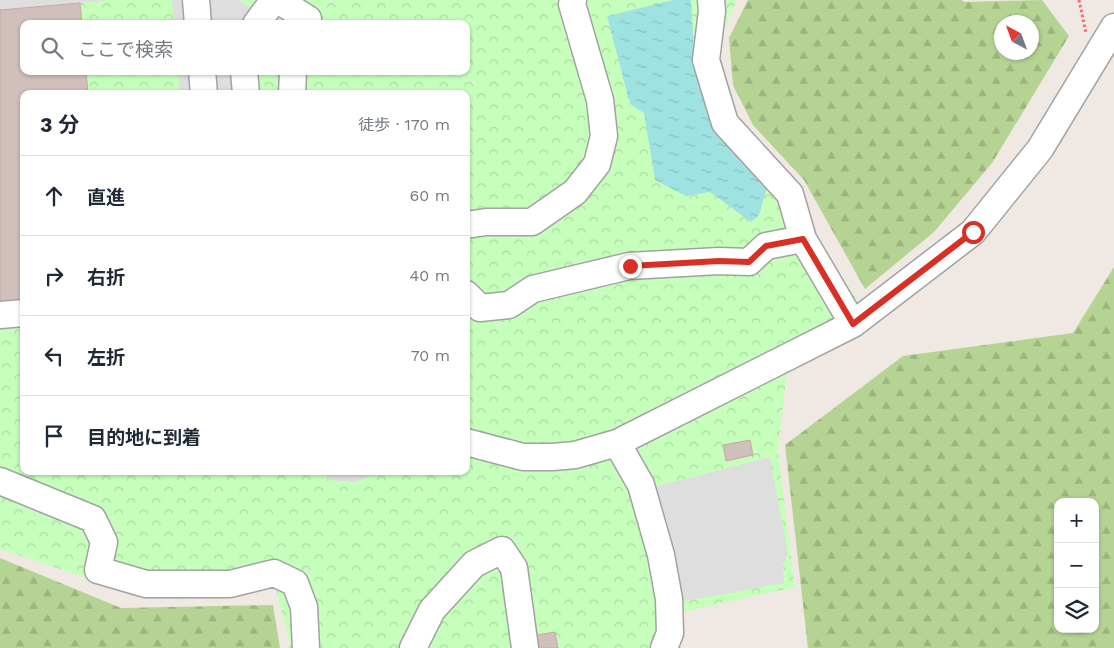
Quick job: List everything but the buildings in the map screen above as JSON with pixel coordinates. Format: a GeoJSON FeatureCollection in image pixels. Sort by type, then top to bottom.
{"type":"FeatureCollection","features":[{"type":"Feature","properties":{"kind":"street"},"geometry":{"type":"LineString","coordinates":[[196,0],[198,20]]}},
{"type":"Feature","properties":{"kind":"street"},"geometry":{"type":"LineString","coordinates":[[259,20],[276,0],[311,14]]}},
{"type":"Feature","properties":{"kind":"street"},"geometry":{"type":"LineString","coordinates":[[470,224],[486,222],[532,222],[575,192],[597,164],[604,136],[600,100],[572,4],[573,0]]}},
{"type":"Feature","properties":{"kind":"street"},"geometry":{"type":"LineString","coordinates":[[711,0],[712,12],[706,60],[725,123],[790,194],[803,239],[853,324]]}},
{"type":"Feature","properties":{"kind":"street"},"geometry":{"type":"LineString","coordinates":[[470,443],[523,457],[553,457],[575,456],[618,443],[853,324],[973,232],[1040,149],[1114,27]]}},
{"type":"Feature","properties":{"kind":"street"},"geometry":{"type":"LineString","coordinates":[[202,75],[204,90]]}},
{"type":"Feature","properties":{"kind":"street"},"geometry":{"type":"LineString","coordinates":[[244,75],[246,90]]}},
{"type":"Feature","properties":{"kind":"street"},"geometry":{"type":"LineString","coordinates":[[292,75],[292,90]]}},
{"type":"Feature","properties":{"kind":"street"},"geometry":{"type":"LineString","coordinates":[[470,298],[480,308],[509,305],[533,290],[630,266],[719,261],[749,262],[766,246],[803,239]]}},
{"type":"Feature","properties":{"kind":"street"},"geometry":{"type":"LineString","coordinates":[[0,315],[20,313]]}},
{"type":"Feature","properties":{"kind":"street"},"geometry":{"type":"LineString","coordinates":[[618,443],[641,485],[661,555],[669,599],[670,633],[664,648]]}},
{"type":"Feature","properties":{"kind":"street"},"geometry":{"type":"LineString","coordinates":[[0,481],[93,519],[104,542],[98,570],[146,584],[230,584],[274,573],[295,583],[304,607],[306,648]]}},
{"type":"Feature","properties":{"kind":"street"},"geometry":{"type":"LineString","coordinates":[[413,648],[432,610],[474,564],[502,550],[514,568],[526,648]]}},
{"type":"Feature","properties":{"kind":"green space"},"geometry":{"type":"Polygon","coordinates":[[[0,0],[737,0],[720,38],[717,63],[737,123],[796,186],[819,241],[859,303],[790,344],[778,451],[795,587],[684,612],[661,623],[649,648],[289,648],[290,643],[275,587],[181,600],[122,590],[0,549],[0,0]]]}},
{"type":"Feature","properties":{"kind":"green space"},"geometry":{"type":"Polygon","coordinates":[[[748,0],[961,0],[965,2],[1042,0],[1069,36],[992,163],[934,232],[865,289],[804,180],[753,125],[733,85],[729,38],[748,0]]]}},
{"type":"Feature","properties":{"kind":"green space"},"geometry":{"type":"Polygon","coordinates":[[[1114,267],[1114,648],[808,648],[785,445],[903,356],[1073,333],[1114,267]]]}},
{"type":"Feature","properties":{"kind":"green space"},"geometry":{"type":"Polygon","coordinates":[[[0,558],[121,608],[273,605],[280,648],[0,648],[0,558]]]}},
{"type":"Feature","properties":{"kind":"shaded area"},"geometry":{"type":"Polygon","coordinates":[[[0,0],[103,0],[103,1],[0,10],[0,0]]]}},
{"type":"Feature","properties":{"kind":"shaded area"},"geometry":{"type":"Polygon","coordinates":[[[172,0],[239,0],[271,20],[174,20],[172,0]]]}},
{"type":"Feature","properties":{"kind":"shaded area"},"geometry":{"type":"Polygon","coordinates":[[[178,75],[250,75],[251,90],[180,90],[178,75]]]}},
{"type":"Feature","properties":{"kind":"shaded area"},"geometry":{"type":"Polygon","coordinates":[[[770,457],[788,555],[783,564],[784,583],[680,602],[650,488],[770,457]]]}},
{"type":"Feature","properties":{"kind":"shaded area"},"geometry":{"type":"Polygon","coordinates":[[[327,475],[372,475],[355,482],[328,480],[327,475]]]}},
{"type":"Feature","properties":{"kind":"water"},"geometry":{"type":"Polygon","coordinates":[[[673,0],[691,0],[694,53],[769,181],[759,215],[751,222],[710,192],[686,196],[655,180],[644,113],[630,104],[607,16],[673,0]]]}},
{"type":"Feature","properties":{"kind":"route"},"geometry":{"type":"LineString","coordinates":[[630,266],[719,261],[749,262],[766,246],[803,239],[853,324],[973,232]]}}]}
